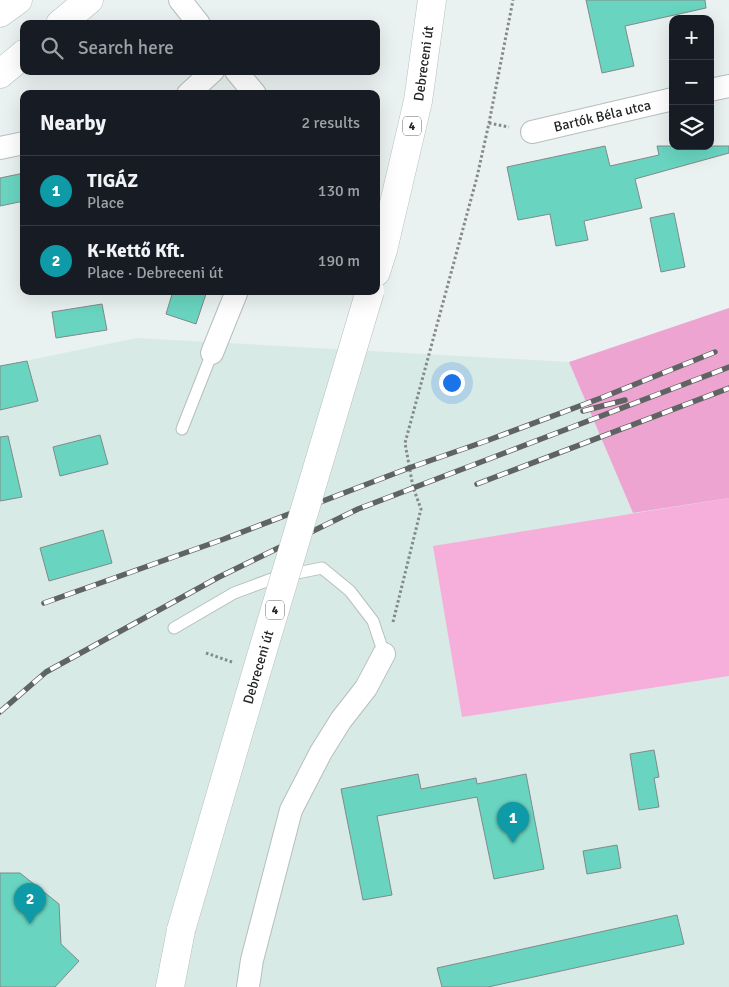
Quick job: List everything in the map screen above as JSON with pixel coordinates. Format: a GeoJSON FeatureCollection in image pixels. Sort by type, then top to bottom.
{"type":"FeatureCollection","features":[{"type":"Feature","properties":{"kind":"main road"},"geometry":{"type":"LineString","coordinates":[[0,14],[18,0]]}},
{"type":"Feature","properties":{"kind":"main road"},"geometry":{"type":"LineString","coordinates":[[65,20],[89,0]]}},
{"type":"Feature","properties":{"kind":"main road","name":"Debreceni út"},"geometry":{"type":"LineString","coordinates":[[380,261],[418,101],[432,0]]}},
{"type":"Feature","properties":{"kind":"main road"},"geometry":{"type":"LineString","coordinates":[[0,74],[20,57]]}},
{"type":"Feature","properties":{"kind":"main road","name":"Debreceni út"},"geometry":{"type":"LineString","coordinates":[[170,987],[181,930],[369,295]]}},
{"type":"Feature","properties":{"kind":"street"},"geometry":{"type":"LineString","coordinates":[[180,0],[196,20]]}},
{"type":"Feature","properties":{"kind":"street"},"geometry":{"type":"LineString","coordinates":[[192,90],[209,75]]}},
{"type":"Feature","properties":{"kind":"street"},"geometry":{"type":"LineString","coordinates":[[239,75],[252,90]]}},
{"type":"Feature","properties":{"kind":"street"},"geometry":{"type":"LineString","coordinates":[[714,89],[729,86]]}},
{"type":"Feature","properties":{"kind":"street","name":"Bartók Béla utca"},"geometry":{"type":"LineString","coordinates":[[532,132],[669,100]]}},
{"type":"Feature","properties":{"kind":"street"},"geometry":{"type":"LineString","coordinates":[[0,148],[20,144]]}},
{"type":"Feature","properties":{"kind":"street"},"geometry":{"type":"LineString","coordinates":[[212,354],[235,295]]}},
{"type":"Feature","properties":{"kind":"street"},"geometry":{"type":"LineString","coordinates":[[248,987],[252,960],[291,810],[320,752],[366,688],[384,654]]}},
{"type":"Feature","properties":{"kind":"lane"},"geometry":{"type":"LineString","coordinates":[[182,429],[212,354]]}},
{"type":"Feature","properties":{"kind":"lane"},"geometry":{"type":"LineString","coordinates":[[174,628],[234,592],[277,577],[322,568],[350,590],[372,621],[384,654]]}},
{"type":"Feature","properties":{"kind":"path"},"geometry":{"type":"LineString","coordinates":[[384,654],[396,616],[421,509],[413,487],[405,443],[477,177],[513,0]]}},
{"type":"Feature","properties":{"kind":"shaded area"},"geometry":{"type":"Polygon","coordinates":[[[729,308],[729,498],[633,513],[569,362],[729,308]]]}},
{"type":"Feature","properties":{"kind":"shaded area"},"geometry":{"type":"Polygon","coordinates":[[[137,338],[569,362],[633,513],[729,498],[729,987],[0,987],[0,366],[137,338]]]}},
{"type":"Feature","properties":{"kind":"shaded area"},"geometry":{"type":"Polygon","coordinates":[[[729,498],[729,676],[462,717],[433,546],[729,498]]]}},
{"type":"Feature","properties":{"kind":"building"},"geometry":{"type":"Polygon","coordinates":[[[586,0],[705,0],[706,8],[625,26],[634,66],[602,73],[586,0]]]}},
{"type":"Feature","properties":{"kind":"building"},"geometry":{"type":"Polygon","coordinates":[[[605,146],[610,166],[659,155],[657,146],[669,146],[669,150],[714,150],[714,146],[729,146],[729,153],[635,179],[642,208],[584,221],[588,240],[556,246],[550,214],[518,220],[507,167],[605,146]]]}},
{"type":"Feature","properties":{"kind":"building"},"geometry":{"type":"Polygon","coordinates":[[[20,174],[20,202],[0,206],[0,178],[20,174]]]}},
{"type":"Feature","properties":{"kind":"building"},"geometry":{"type":"Polygon","coordinates":[[[674,213],[685,267],[661,272],[650,218],[674,213]]]}},
{"type":"Feature","properties":{"kind":"building"},"geometry":{"type":"Polygon","coordinates":[[[172,295],[206,295],[196,324],[166,314],[172,295]]]}},
{"type":"Feature","properties":{"kind":"building"},"geometry":{"type":"Polygon","coordinates":[[[102,304],[107,330],[56,338],[52,312],[102,304]]]}},
{"type":"Feature","properties":{"kind":"building"},"geometry":{"type":"Polygon","coordinates":[[[27,361],[38,401],[0,410],[0,366],[27,361]]]}},
{"type":"Feature","properties":{"kind":"building"},"geometry":{"type":"Polygon","coordinates":[[[100,435],[108,464],[60,476],[53,447],[100,435]]]}},
{"type":"Feature","properties":{"kind":"building"},"geometry":{"type":"Polygon","coordinates":[[[8,436],[22,497],[0,501],[0,437],[8,436]]]}},
{"type":"Feature","properties":{"kind":"building"},"geometry":{"type":"Polygon","coordinates":[[[103,530],[112,563],[49,581],[40,548],[103,530]]]}},
{"type":"Feature","properties":{"kind":"building"},"geometry":{"type":"Polygon","coordinates":[[[654,750],[659,777],[654,778],[659,807],[639,810],[630,754],[654,750]]]}},
{"type":"Feature","properties":{"kind":"building"},"geometry":{"type":"Polygon","coordinates":[[[418,774],[421,789],[476,778],[477,784],[526,774],[544,869],[494,879],[477,797],[377,816],[392,895],[363,900],[341,789],[418,774]]]}},
{"type":"Feature","properties":{"kind":"building"},"geometry":{"type":"Polygon","coordinates":[[[617,845],[621,868],[587,874],[583,851],[617,845]]]}},
{"type":"Feature","properties":{"kind":"building"},"geometry":{"type":"Polygon","coordinates":[[[0,873],[20,873],[59,904],[61,944],[79,961],[55,987],[0,987],[0,873]]]}},
{"type":"Feature","properties":{"kind":"building"},"geometry":{"type":"Polygon","coordinates":[[[677,915],[684,944],[488,987],[442,987],[437,968],[677,915]]]}},
{"type":"Feature","properties":{"kind":"railway"},"geometry":{"type":"LineString","coordinates":[[44,603],[224,539],[409,468],[601,398],[715,352]]}},
{"type":"Feature","properties":{"kind":"railway"},"geometry":{"type":"LineString","coordinates":[[0,712],[46,672],[219,577],[358,509],[729,367]]}},
{"type":"Feature","properties":{"kind":"railway"},"geometry":{"type":"LineString","coordinates":[[477,484],[729,388]]}},
{"type":"Feature","properties":{"kind":"railway"},"geometry":{"type":"LineString","coordinates":[[583,411],[625,400]]}},
{"type":"Feature","properties":{"kind":"place","name":"TIGÁZ"},"geometry":{"type":"Point","coordinates":[513,843]}},
{"type":"Feature","properties":{"kind":"place","name":"K-Kettő Kft."},"geometry":{"type":"Point","coordinates":[30,924]}}]}
